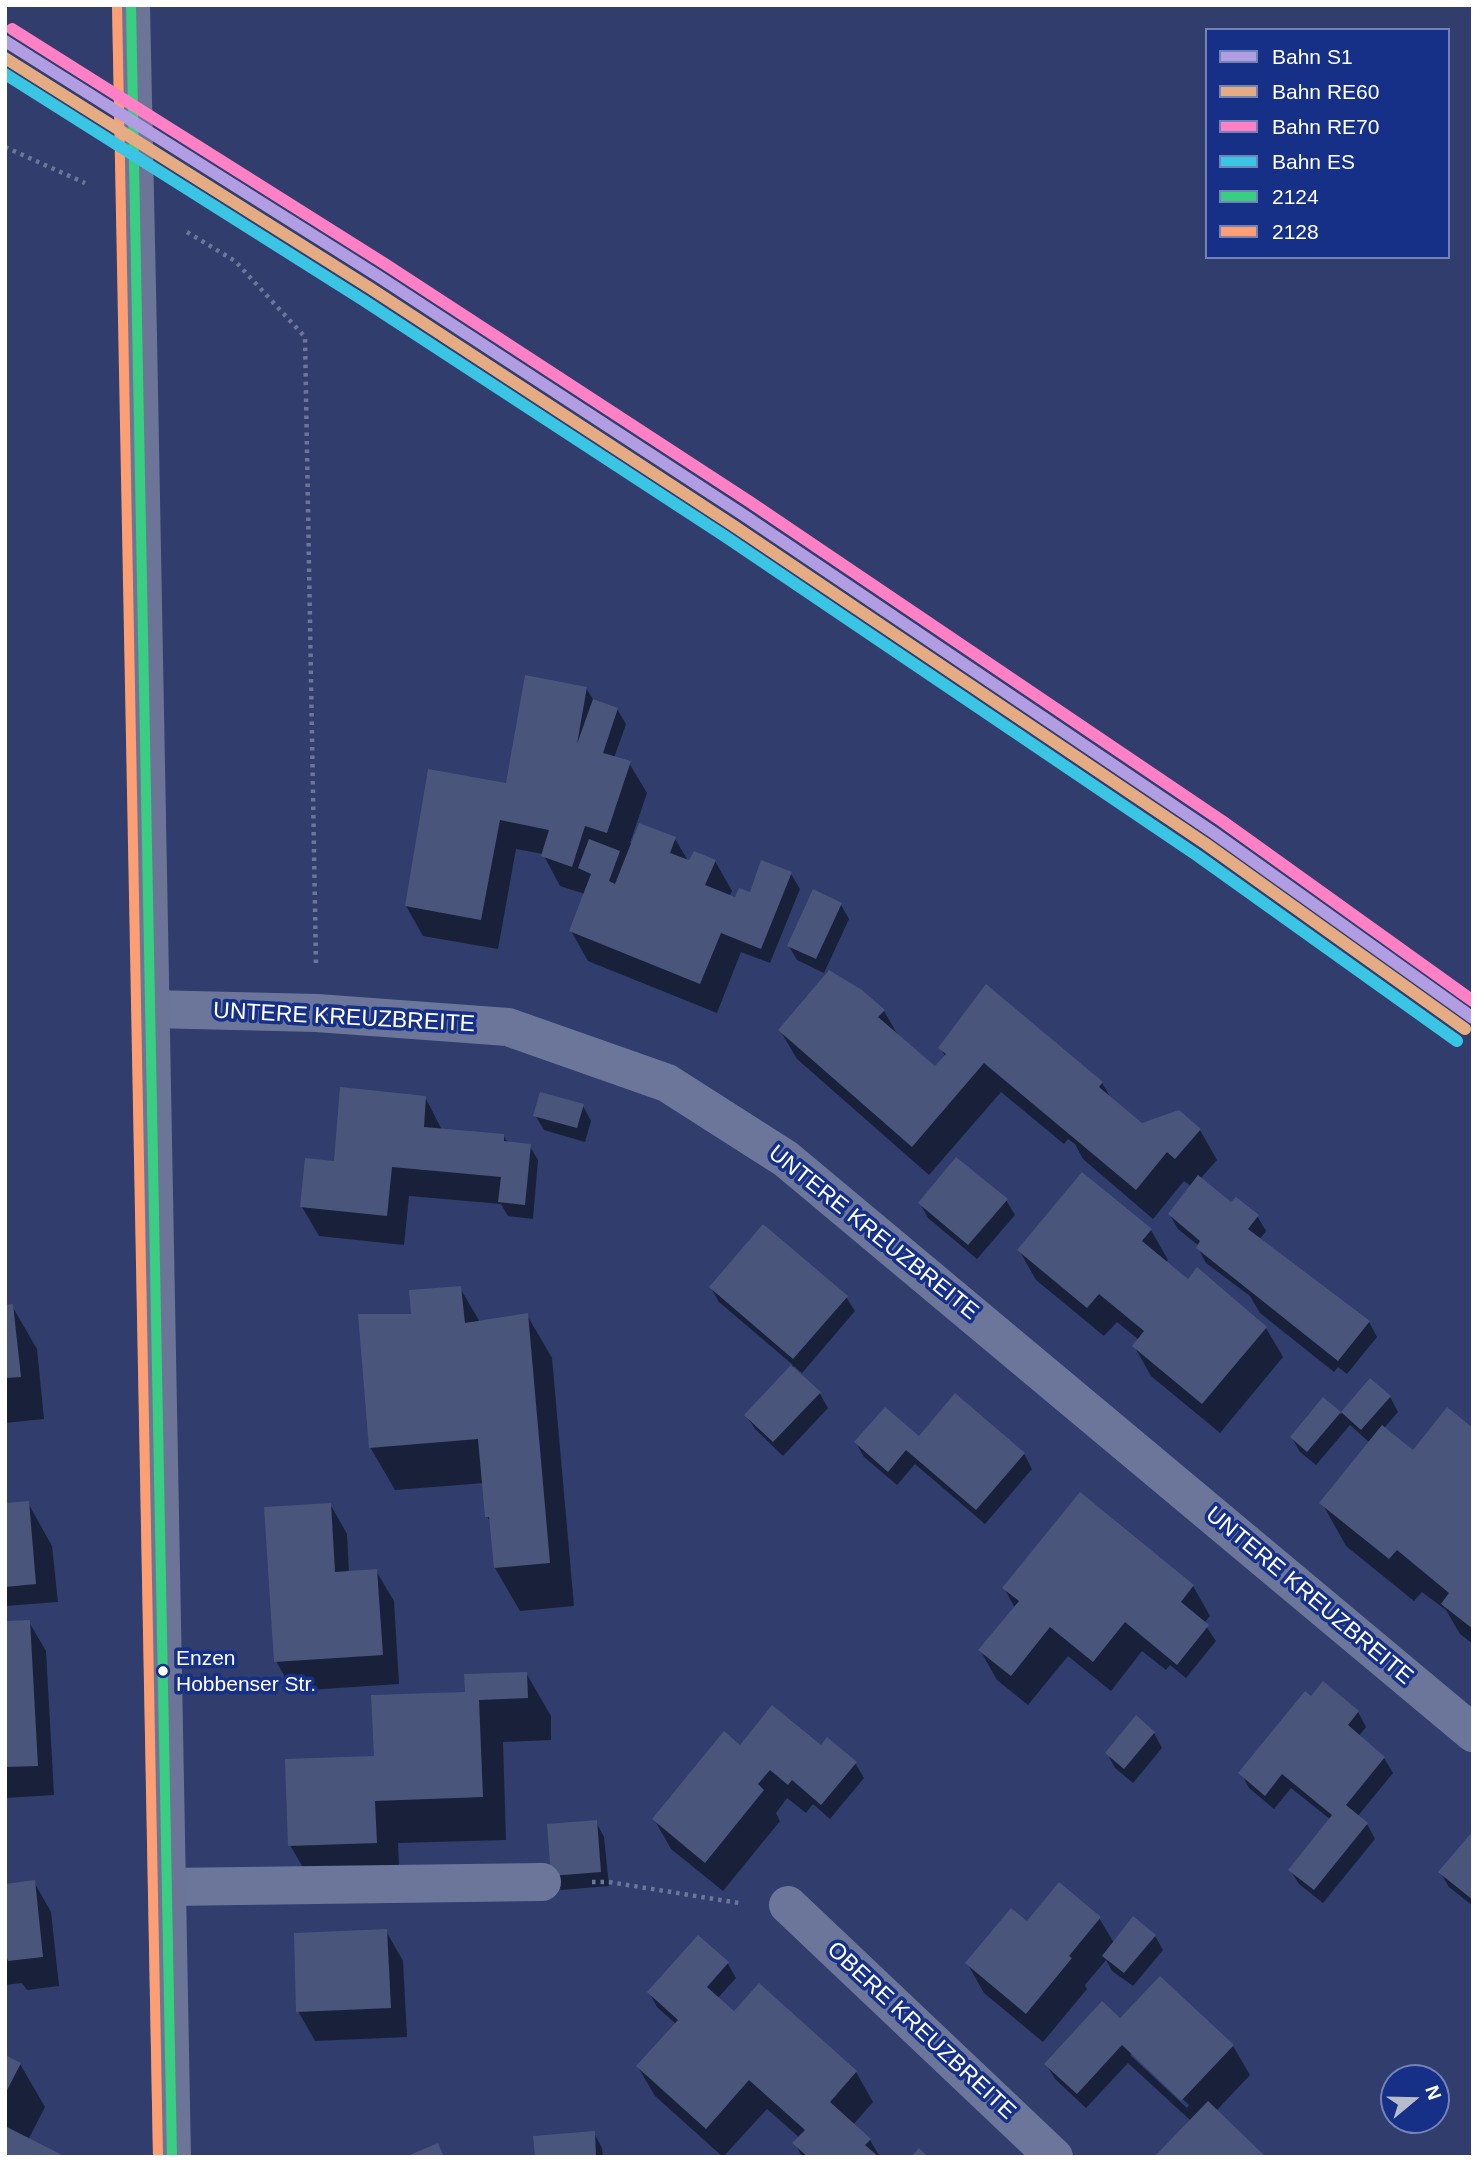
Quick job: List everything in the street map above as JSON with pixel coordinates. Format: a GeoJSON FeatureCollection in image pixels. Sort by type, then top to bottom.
{"type":"FeatureCollection","features":[{"type":"Feature","properties":{"kind":"main road"},"geometry":{"type":"LineString","coordinates":[[131,5],[172,2157]]}},
{"type":"Feature","properties":{"kind":"street","name":"UNTERE KREUZBREITE"},"geometry":{"type":"LineString","coordinates":[[151,1009],[317,1013],[508,1027],[667,1083],[786,1158],[1473,1733]]}},
{"type":"Feature","properties":{"kind":"street"},"geometry":{"type":"LineString","coordinates":[[167,1887],[542,1882]]}},
{"type":"Feature","properties":{"kind":"street","name":"OBERE KREUZBREITE"},"geometry":{"type":"LineString","coordinates":[[788,1905],[1054,2157]]}},
{"type":"Feature","properties":{"kind":"path"},"geometry":{"type":"LineString","coordinates":[[5,147],[90,185]]}},
{"type":"Feature","properties":{"kind":"path"},"geometry":{"type":"LineString","coordinates":[[183,230],[235,261],[305,337],[317,1013]]}},
{"type":"Feature","properties":{"kind":"path"},"geometry":{"type":"LineString","coordinates":[[542,1882],[609,1882],[749,1905],[788,1905]]}},
{"type":"Feature","properties":{"kind":"building"},"geometry":{"type":"Polygon","coordinates":[[[525,675],[587,687],[577,744],[593,699],[618,708],[603,753],[631,761],[607,833],[585,826],[572,867],[541,856],[549,830],[500,820],[481,920],[405,906],[428,769],[506,783],[525,675]]]}},
{"type":"Feature","properties":{"kind":"building"},"geometry":{"type":"Polygon","coordinates":[[[639,823],[676,837],[670,853],[689,860],[694,851],[716,860],[705,885],[735,897],[739,888],[750,892],[761,860],[792,872],[761,949],[721,933],[700,984],[569,931],[591,874],[578,868],[589,839],[620,851],[609,881],[615,884],[639,823]]]}},
{"type":"Feature","properties":{"kind":"building"},"geometry":{"type":"Polygon","coordinates":[[[813,889],[842,903],[816,959],[787,946],[813,889]]]}},
{"type":"Feature","properties":{"kind":"building"},"geometry":{"type":"Polygon","coordinates":[[[829,970],[862,990],[885,1010],[878,1017],[935,1066],[946,1054],[938,1048],[986,984],[1103,1082],[1099,1087],[1142,1123],[1179,1110],[1201,1129],[1175,1159],[1167,1152],[1136,1190],[984,1063],[912,1147],[778,1030],[829,970]]]}},
{"type":"Feature","properties":{"kind":"building"},"geometry":{"type":"Polygon","coordinates":[[[340,1087],[426,1096],[424,1127],[504,1134],[504,1141],[531,1144],[525,1205],[498,1202],[501,1177],[392,1167],[387,1216],[300,1207],[305,1158],[334,1161],[340,1087]]]}},
{"type":"Feature","properties":{"kind":"building"},"geometry":{"type":"Polygon","coordinates":[[[540,1092],[584,1104],[577,1128],[533,1116],[540,1092]]]}},
{"type":"Feature","properties":{"kind":"building"},"geometry":{"type":"Polygon","coordinates":[[[956,1157],[1008,1199],[968,1245],[918,1203],[956,1157]]]}},
{"type":"Feature","properties":{"kind":"building"},"geometry":{"type":"Polygon","coordinates":[[[1082,1172],[1152,1229],[1142,1241],[1188,1279],[1197,1267],[1267,1327],[1202,1404],[1132,1346],[1144,1331],[1099,1294],[1087,1308],[1017,1250],[1082,1172]]]}},
{"type":"Feature","properties":{"kind":"building"},"geometry":{"type":"Polygon","coordinates":[[[1198,1175],[1231,1202],[1236,1197],[1259,1215],[1248,1229],[1370,1321],[1338,1361],[1196,1248],[1200,1241],[1168,1214],[1198,1175]]]}},
{"type":"Feature","properties":{"kind":"building"},"geometry":{"type":"Polygon","coordinates":[[[763,1224],[848,1296],[793,1359],[709,1287],[763,1224]]]}},
{"type":"Feature","properties":{"kind":"building"},"geometry":{"type":"Polygon","coordinates":[[[461,1286],[465,1323],[528,1313],[550,1563],[494,1568],[489,1517],[485,1517],[478,1439],[369,1448],[358,1314],[411,1314],[409,1290],[461,1286]]]}},
{"type":"Feature","properties":{"kind":"building"},"geometry":{"type":"Polygon","coordinates":[[[13,1304],[21,1377],[5,1378],[5,1305],[13,1304]]]}},
{"type":"Feature","properties":{"kind":"building"},"geometry":{"type":"Polygon","coordinates":[[[791,1365],[821,1392],[773,1442],[744,1415],[791,1365]]]}},
{"type":"Feature","properties":{"kind":"building"},"geometry":{"type":"Polygon","coordinates":[[[1370,1378],[1391,1396],[1361,1430],[1341,1412],[1370,1378]]]}},
{"type":"Feature","properties":{"kind":"building"},"geometry":{"type":"Polygon","coordinates":[[[955,1393],[1025,1453],[976,1510],[906,1450],[888,1472],[854,1442],[885,1407],[919,1436],[955,1393]]]}},
{"type":"Feature","properties":{"kind":"building"},"geometry":{"type":"Polygon","coordinates":[[[1323,1397],[1341,1412],[1307,1452],[1290,1437],[1323,1397]]]}},
{"type":"Feature","properties":{"kind":"building"},"geometry":{"type":"Polygon","coordinates":[[[1447,1407],[1473,1428],[1473,1629],[1441,1604],[1449,1593],[1397,1550],[1389,1559],[1319,1503],[1382,1425],[1413,1450],[1447,1407]]]}},
{"type":"Feature","properties":{"kind":"building"},"geometry":{"type":"Polygon","coordinates":[[[1080,1492],[1194,1585],[1181,1602],[1209,1625],[1177,1665],[1125,1622],[1093,1662],[1050,1627],[1011,1676],[978,1650],[1019,1601],[1002,1588],[1080,1492]]]}},
{"type":"Feature","properties":{"kind":"building"},"geometry":{"type":"Polygon","coordinates":[[[29,1501],[36,1584],[5,1587],[5,1503],[29,1501]]]}},
{"type":"Feature","properties":{"kind":"building"},"geometry":{"type":"Polygon","coordinates":[[[331,1503],[335,1572],[377,1569],[383,1655],[274,1662],[264,1507],[331,1503]]]}},
{"type":"Feature","properties":{"kind":"building"},"geometry":{"type":"Polygon","coordinates":[[[30,1620],[38,1766],[5,1767],[5,1621],[30,1620]]]}},
{"type":"Feature","properties":{"kind":"building"},"geometry":{"type":"Polygon","coordinates":[[[527,1672],[528,1698],[479,1700],[483,1797],[375,1801],[377,1843],[288,1846],[285,1759],[374,1756],[371,1695],[465,1692],[464,1674],[527,1672]]]}},
{"type":"Feature","properties":{"kind":"building"},"geometry":{"type":"Polygon","coordinates":[[[1323,1681],[1359,1711],[1348,1725],[1385,1757],[1346,1805],[1368,1823],[1314,1890],[1288,1870],[1332,1815],[1282,1774],[1265,1796],[1238,1773],[1305,1691],[1311,1696],[1323,1681]]]}},
{"type":"Feature","properties":{"kind":"building"},"geometry":{"type":"Polygon","coordinates":[[[772,1705],[821,1745],[827,1737],[857,1762],[821,1805],[792,1780],[788,1785],[770,1770],[758,1784],[764,1790],[705,1863],[652,1819],[724,1731],[740,1745],[772,1705]]]}},
{"type":"Feature","properties":{"kind":"building"},"geometry":{"type":"Polygon","coordinates":[[[1136,1715],[1155,1732],[1124,1769],[1105,1753],[1136,1715]]]}},
{"type":"Feature","properties":{"kind":"building"},"geometry":{"type":"Polygon","coordinates":[[[597,1820],[601,1872],[551,1876],[547,1824],[597,1820]]]}},
{"type":"Feature","properties":{"kind":"building"},"geometry":{"type":"Polygon","coordinates":[[[1473,1831],[1473,1900],[1438,1872],[1473,1831]]]}},
{"type":"Feature","properties":{"kind":"building"},"geometry":{"type":"Polygon","coordinates":[[[35,1880],[43,1957],[8,1961],[5,1953],[5,1884],[35,1880]]]}},
{"type":"Feature","properties":{"kind":"building"},"geometry":{"type":"Polygon","coordinates":[[[1059,1882],[1101,1917],[1069,1956],[1072,1958],[1026,2014],[965,1963],[1011,1908],[1027,1921],[1059,1882]]]}},
{"type":"Feature","properties":{"kind":"building"},"geometry":{"type":"Polygon","coordinates":[[[1133,1916],[1156,1935],[1124,1973],[1102,1956],[1133,1916]]]}},
{"type":"Feature","properties":{"kind":"building"},"geometry":{"type":"Polygon","coordinates":[[[387,1929],[391,2008],[296,2012],[294,1933],[387,1929]]]}},
{"type":"Feature","properties":{"kind":"building"},"geometry":{"type":"Polygon","coordinates":[[[698,1935],[729,1962],[707,1987],[734,2011],[759,1983],[857,2071],[830,2102],[871,2139],[865,2145],[879,2157],[808,2157],[792,2143],[805,2130],[749,2080],[706,2129],[636,2066],[678,2020],[647,1992],[698,1935]]]}},
{"type":"Feature","properties":{"kind":"building"},"geometry":{"type":"Polygon","coordinates":[[[1160,1976],[1234,2045],[1181,2101],[1122,2045],[1077,2094],[1044,2064],[1102,2001],[1120,2018],[1160,1976]]]}},
{"type":"Feature","properties":{"kind":"building"},"geometry":{"type":"Polygon","coordinates":[[[5,2055],[21,2063],[5,2094],[5,2055]]]}},
{"type":"Feature","properties":{"kind":"building"},"geometry":{"type":"Polygon","coordinates":[[[1208,2101],[1266,2157],[1154,2157],[1208,2101]]]}},
{"type":"Feature","properties":{"kind":"building"},"geometry":{"type":"Polygon","coordinates":[[[5,2126],[66,2157],[5,2157],[5,2126]]]}},
{"type":"Feature","properties":{"kind":"building"},"geometry":{"type":"Polygon","coordinates":[[[595,2131],[596,2157],[535,2157],[533,2136],[595,2131]]]}},
{"type":"Feature","properties":{"kind":"building"},"geometry":{"type":"Polygon","coordinates":[[[438,2143],[444,2157],[405,2157],[438,2143]]]}},
{"type":"Feature","properties":{"kind":"building"},"geometry":{"type":"Polygon","coordinates":[[[919,2148],[928,2157],[911,2157],[919,2148]]]}},
{"type":"Feature","properties":{"kind":"rail line","name":"RE70"},"geometry":{"type":"LineString","coordinates":[[12,29],[385,264],[750,502],[1222,821],[1473,1001]]}},
{"type":"Feature","properties":{"kind":"rail line","name":"S1"},"geometry":{"type":"LineString","coordinates":[[5,41],[378,276],[742,514],[1214,833],[1473,1018]]}},
{"type":"Feature","properties":{"kind":"rail line","name":"RE60"},"geometry":{"type":"LineString","coordinates":[[5,58],[370,288],[734,526],[1206,844],[1465,1029]]}},
{"type":"Feature","properties":{"kind":"rail line","name":"ES"},"geometry":{"type":"LineString","coordinates":[[5,74],[363,300],[726,537],[1198,856],[1457,1041]]}},
{"type":"Feature","properties":{"kind":"transit line","name":"2128"},"geometry":{"type":"LineString","coordinates":[[117,5],[158,2157]]}},
{"type":"Feature","properties":{"kind":"transit line","name":"2124"},"geometry":{"type":"LineString","coordinates":[[131,5],[172,2157]]}},
{"type":"Feature","properties":{"kind":"place","name":"Enzen Hobbenser Str."},"geometry":{"type":"Point","coordinates":[163,1671]}}]}
